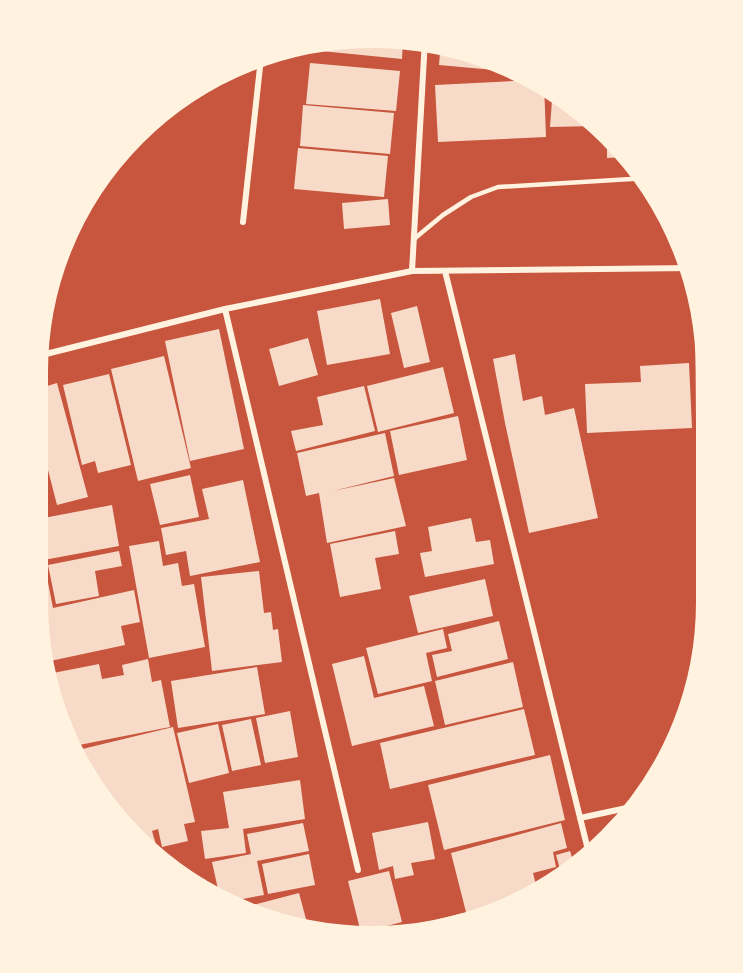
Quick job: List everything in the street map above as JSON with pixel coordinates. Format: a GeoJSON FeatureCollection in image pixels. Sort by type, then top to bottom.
{"type":"FeatureCollection","features":[{"type":"Feature","properties":{"kind":"street"},"geometry":{"type":"LineString","coordinates":[[412,271],[424,48]]}},
{"type":"Feature","properties":{"kind":"street"},"geometry":{"type":"LineString","coordinates":[[243,222],[260,63]]}},
{"type":"Feature","properties":{"kind":"street"},"geometry":{"type":"LineString","coordinates":[[44,354],[225,309],[412,271],[683,268]]}},
{"type":"Feature","properties":{"kind":"street"},"geometry":{"type":"LineString","coordinates":[[445,271],[588,848]]}},
{"type":"Feature","properties":{"kind":"street"},"geometry":{"type":"LineString","coordinates":[[225,309],[358,870]]}},
{"type":"Feature","properties":{"kind":"street"},"geometry":{"type":"LineString","coordinates":[[580,818],[626,808]]}},
{"type":"Feature","properties":{"kind":"lane"},"geometry":{"type":"LineString","coordinates":[[412,240],[443,215],[471,197],[498,187],[637,179]]}},
{"type":"Feature","properties":{"kind":"building"},"geometry":{"type":"Polygon","coordinates":[[[350,44],[403,45],[402,59],[311,50],[350,44]]]}},
{"type":"Feature","properties":{"kind":"building"},"geometry":{"type":"Polygon","coordinates":[[[440,51],[503,71],[439,65],[440,51]]]}},
{"type":"Feature","properties":{"kind":"building"},"geometry":{"type":"Polygon","coordinates":[[[310,63],[400,71],[396,111],[306,104],[310,63]]]}},
{"type":"Feature","properties":{"kind":"building"},"geometry":{"type":"Polygon","coordinates":[[[524,81],[544,93],[546,137],[438,142],[435,85],[524,81]]]}},
{"type":"Feature","properties":{"kind":"building"},"geometry":{"type":"Polygon","coordinates":[[[552,98],[589,126],[550,127],[552,98]]]}},
{"type":"Feature","properties":{"kind":"building"},"geometry":{"type":"Polygon","coordinates":[[[303,105],[394,113],[390,154],[300,146],[303,105]]]}},
{"type":"Feature","properties":{"kind":"building"},"geometry":{"type":"Polygon","coordinates":[[[607,144],[620,157],[607,158],[607,144]]]}},
{"type":"Feature","properties":{"kind":"building"},"geometry":{"type":"Polygon","coordinates":[[[298,148],[388,156],[384,197],[294,189],[298,148]]]}},
{"type":"Feature","properties":{"kind":"building"},"geometry":{"type":"Polygon","coordinates":[[[388,199],[390,225],[344,229],[342,203],[388,199]]]}},
{"type":"Feature","properties":{"kind":"building"},"geometry":{"type":"Polygon","coordinates":[[[380,299],[390,354],[327,365],[317,311],[380,299]]]}},
{"type":"Feature","properties":{"kind":"building"},"geometry":{"type":"Polygon","coordinates":[[[417,306],[430,362],[404,368],[391,313],[417,306]]]}},
{"type":"Feature","properties":{"kind":"building"},"geometry":{"type":"Polygon","coordinates":[[[695,319],[700,372],[700,425],[696,425],[695,319]]]}},
{"type":"Feature","properties":{"kind":"building"},"geometry":{"type":"Polygon","coordinates":[[[219,329],[244,449],[190,461],[165,341],[219,329]]]}},
{"type":"Feature","properties":{"kind":"building"},"geometry":{"type":"Polygon","coordinates":[[[308,338],[318,375],[279,386],[269,349],[308,338]]]}},
{"type":"Feature","properties":{"kind":"building"},"geometry":{"type":"Polygon","coordinates":[[[515,354],[523,401],[542,396],[545,415],[574,408],[598,518],[529,533],[493,359],[515,354]]]}},
{"type":"Feature","properties":{"kind":"building"},"geometry":{"type":"Polygon","coordinates":[[[164,356],[191,468],[138,481],[111,369],[164,356]]]}},
{"type":"Feature","properties":{"kind":"building"},"geometry":{"type":"Polygon","coordinates":[[[689,363],[692,428],[587,433],[585,384],[641,382],[640,366],[689,363]]]}},
{"type":"Feature","properties":{"kind":"building"},"geometry":{"type":"Polygon","coordinates":[[[443,367],[454,413],[378,432],[367,386],[443,367]]]}},
{"type":"Feature","properties":{"kind":"building"},"geometry":{"type":"Polygon","coordinates":[[[109,374],[131,465],[98,473],[95,461],[82,465],[63,385],[109,374]]]}},
{"type":"Feature","properties":{"kind":"building"},"geometry":{"type":"Polygon","coordinates":[[[57,383],[88,497],[57,505],[48,470],[44,471],[44,387],[57,383]]]}},
{"type":"Feature","properties":{"kind":"building"},"geometry":{"type":"Polygon","coordinates":[[[364,386],[375,431],[296,451],[291,431],[323,425],[317,397],[364,386]]]}},
{"type":"Feature","properties":{"kind":"building"},"geometry":{"type":"Polygon","coordinates":[[[458,416],[467,460],[399,475],[390,431],[458,416]]]}},
{"type":"Feature","properties":{"kind":"building"},"geometry":{"type":"Polygon","coordinates":[[[385,433],[394,476],[333,491],[394,478],[406,526],[327,543],[319,493],[306,496],[297,453],[385,433]]]}},
{"type":"Feature","properties":{"kind":"building"},"geometry":{"type":"Polygon","coordinates":[[[190,475],[199,517],[160,525],[150,484],[190,475]]]}},
{"type":"Feature","properties":{"kind":"building"},"geometry":{"type":"Polygon","coordinates":[[[243,480],[260,562],[190,576],[186,551],[166,555],[161,528],[209,519],[202,489],[243,480]]]}},
{"type":"Feature","properties":{"kind":"building"},"geometry":{"type":"Polygon","coordinates":[[[112,505],[119,546],[44,560],[44,518],[112,505]]]}},
{"type":"Feature","properties":{"kind":"building"},"geometry":{"type":"Polygon","coordinates":[[[471,518],[476,542],[490,540],[494,564],[425,577],[420,553],[432,551],[428,527],[471,518]]]}},
{"type":"Feature","properties":{"kind":"building"},"geometry":{"type":"Polygon","coordinates":[[[395,531],[399,554],[375,558],[381,589],[340,597],[330,544],[395,531]]]}},
{"type":"Feature","properties":{"kind":"building"},"geometry":{"type":"Polygon","coordinates":[[[159,541],[163,566],[178,563],[182,586],[194,584],[205,647],[149,658],[129,546],[159,541]]]}},
{"type":"Feature","properties":{"kind":"building"},"geometry":{"type":"Polygon","coordinates":[[[119,551],[122,566],[95,571],[99,596],[56,604],[48,565],[119,551]]]}},
{"type":"Feature","properties":{"kind":"building"},"geometry":{"type":"Polygon","coordinates":[[[44,567],[53,608],[134,590],[140,622],[121,626],[125,645],[49,661],[44,623],[44,567]]]}},
{"type":"Feature","properties":{"kind":"building"},"geometry":{"type":"Polygon","coordinates":[[[259,571],[264,613],[271,612],[273,630],[278,629],[282,662],[212,671],[201,577],[259,571]]]}},
{"type":"Feature","properties":{"kind":"building"},"geometry":{"type":"Polygon","coordinates":[[[485,579],[493,616],[418,633],[409,596],[485,579]]]}},
{"type":"Feature","properties":{"kind":"building"},"geometry":{"type":"Polygon","coordinates":[[[499,621],[508,659],[437,677],[432,655],[452,651],[448,634],[499,621]]]}},
{"type":"Feature","properties":{"kind":"building"},"geometry":{"type":"Polygon","coordinates":[[[443,629],[447,648],[426,653],[432,681],[378,694],[366,648],[443,629]]]}},
{"type":"Feature","properties":{"kind":"building"},"geometry":{"type":"Polygon","coordinates":[[[364,656],[374,698],[424,686],[434,726],[352,746],[332,664],[364,656]]]}},
{"type":"Feature","properties":{"kind":"building"},"geometry":{"type":"Polygon","coordinates":[[[148,659],[152,682],[161,680],[170,727],[76,746],[61,707],[52,673],[99,664],[102,679],[124,675],[122,665],[148,659]]]}},
{"type":"Feature","properties":{"kind":"building"},"geometry":{"type":"Polygon","coordinates":[[[513,662],[523,707],[445,725],[435,681],[513,662]]]}},
{"type":"Feature","properties":{"kind":"building"},"geometry":{"type":"Polygon","coordinates":[[[257,667],[265,714],[178,728],[171,681],[257,667]]]}},
{"type":"Feature","properties":{"kind":"building"},"geometry":{"type":"Polygon","coordinates":[[[524,709],[535,755],[390,789],[380,743],[524,709]]]}},
{"type":"Feature","properties":{"kind":"building"},"geometry":{"type":"Polygon","coordinates":[[[290,711],[298,757],[265,763],[256,718],[290,711]]]}},
{"type":"Feature","properties":{"kind":"building"},"geometry":{"type":"Polygon","coordinates":[[[251,719],[261,765],[232,771],[222,725],[251,719]]]}},
{"type":"Feature","properties":{"kind":"building"},"geometry":{"type":"Polygon","coordinates":[[[218,724],[229,773],[189,783],[177,733],[218,724]]]}},
{"type":"Feature","properties":{"kind":"building"},"geometry":{"type":"Polygon","coordinates":[[[173,727],[195,822],[184,824],[188,841],[162,847],[158,829],[152,831],[157,848],[155,848],[111,801],[79,750],[173,727]]]}},
{"type":"Feature","properties":{"kind":"building"},"geometry":{"type":"Polygon","coordinates":[[[550,755],[565,820],[444,850],[428,785],[550,755]]]}},
{"type":"Feature","properties":{"kind":"building"},"geometry":{"type":"Polygon","coordinates":[[[300,780],[305,819],[243,829],[246,853],[205,859],[201,831],[229,828],[223,792],[300,780]]]}},
{"type":"Feature","properties":{"kind":"building"},"geometry":{"type":"Polygon","coordinates":[[[428,822],[435,859],[411,863],[414,875],[395,879],[393,866],[379,870],[372,833],[428,822]]]}},
{"type":"Feature","properties":{"kind":"building"},"geometry":{"type":"Polygon","coordinates":[[[303,823],[309,851],[257,861],[264,895],[236,900],[219,892],[212,862],[251,854],[247,834],[303,823]]]}},
{"type":"Feature","properties":{"kind":"building"},"geometry":{"type":"Polygon","coordinates":[[[561,823],[567,848],[553,852],[556,867],[533,873],[536,885],[497,905],[467,915],[451,853],[561,823]]]}},
{"type":"Feature","properties":{"kind":"building"},"geometry":{"type":"Polygon","coordinates":[[[570,851],[573,860],[560,870],[556,855],[570,851]]]}},
{"type":"Feature","properties":{"kind":"building"},"geometry":{"type":"Polygon","coordinates":[[[309,854],[315,885],[268,894],[262,864],[309,854]]]}},
{"type":"Feature","properties":{"kind":"building"},"geometry":{"type":"Polygon","coordinates":[[[389,871],[402,922],[372,930],[360,929],[348,881],[389,871]]]}},
{"type":"Feature","properties":{"kind":"building"},"geometry":{"type":"Polygon","coordinates":[[[205,879],[207,886],[198,880],[205,879]]]}},
{"type":"Feature","properties":{"kind":"building"},"geometry":{"type":"Polygon","coordinates":[[[299,893],[307,923],[266,912],[253,908],[253,905],[299,893]]]}},
{"type":"Feature","properties":{"kind":"building"},"geometry":{"type":"Polygon","coordinates":[[[463,913],[464,916],[435,923],[402,928],[463,913]]]}}]}
